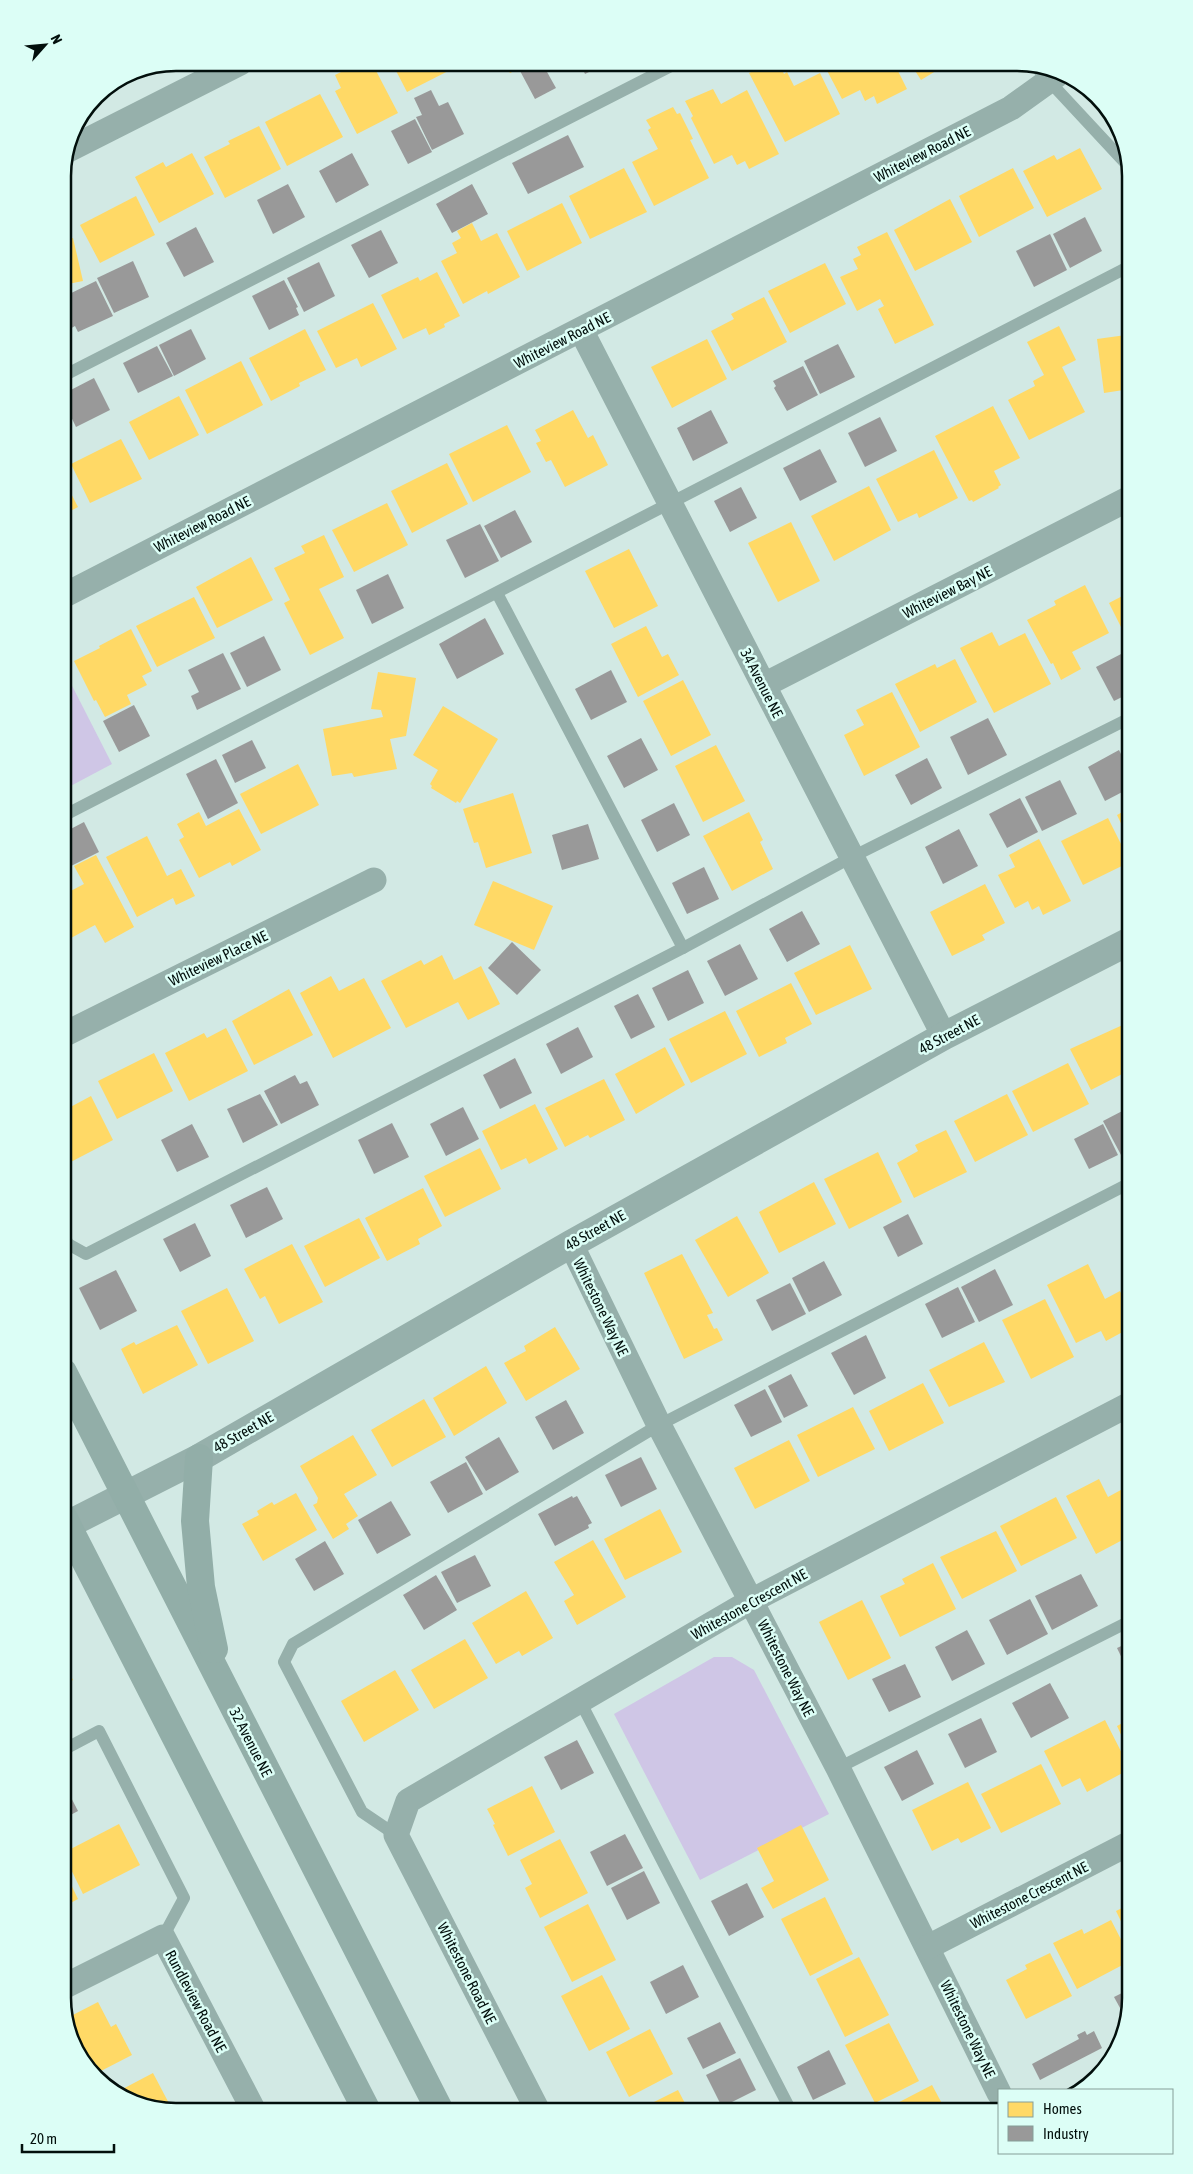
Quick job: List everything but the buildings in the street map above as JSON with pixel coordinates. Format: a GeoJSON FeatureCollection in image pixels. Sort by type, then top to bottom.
{"type":"FeatureCollection","features":[{"type":"Feature","properties":{"kind":"main road","name":"32 Avenue NE"},"geometry":{"type":"LineString","coordinates":[[71,1388],[436,2103]]}},
{"type":"Feature","properties":{"kind":"main road"},"geometry":{"type":"LineString","coordinates":[[199,1458],[195,1520],[201,1587],[221,1684]]}},
{"type":"Feature","properties":{"kind":"main road"},"geometry":{"type":"LineString","coordinates":[[71,1537],[363,2103]]}},
{"type":"Feature","properties":{"kind":"street"},"geometry":{"type":"LineString","coordinates":[[76,146],[222,71]]}},
{"type":"Feature","properties":{"kind":"street","name":"Whiteview Road NE"},"geometry":{"type":"LineString","coordinates":[[71,592],[1011,108],[1046,76]]}},
{"type":"Feature","properties":{"kind":"street","name":"34 Avenue NE"},"geometry":{"type":"LineString","coordinates":[[581,330],[944,1036]]}},
{"type":"Feature","properties":{"kind":"street","name":"Whiteview Bay NE"},"geometry":{"type":"LineString","coordinates":[[764,685],[1122,502]]}},
{"type":"Feature","properties":{"kind":"street","name":"Whiteview Place NE"},"geometry":{"type":"LineString","coordinates":[[71,1031],[374,880]]}},
{"type":"Feature","properties":{"kind":"street","name":"48 Street NE"},"geometry":{"type":"LineString","coordinates":[[71,1520],[199,1458],[570,1244],[944,1036],[1122,945]]}},
{"type":"Feature","properties":{"kind":"street","name":"Whitestone Way NE"},"geometry":{"type":"LineString","coordinates":[[570,1244],[658,1426],[838,1768],[998,2091]]}},
{"type":"Feature","properties":{"kind":"street","name":"Whitestone Crescent NE"},"geometry":{"type":"LineString","coordinates":[[396,1835],[408,1801],[579,1699],[751,1601],[1122,1408]]}},
{"type":"Feature","properties":{"kind":"street","name":"Whitestone Road NE"},"geometry":{"type":"LineString","coordinates":[[396,1835],[534,2103]]}},
{"type":"Feature","properties":{"kind":"street","name":"Whitestone Crescent NE"},"geometry":{"type":"LineString","coordinates":[[928,1947],[1122,1847]]}},
{"type":"Feature","properties":{"kind":"street","name":"Rundleview Road NE"},"geometry":{"type":"LineString","coordinates":[[71,1983],[163,1937],[250,2103]]}},
{"type":"Feature","properties":{"kind":"lane"},"geometry":{"type":"LineString","coordinates":[[71,372],[661,71]]}},
{"type":"Feature","properties":{"kind":"lane"},"geometry":{"type":"LineString","coordinates":[[1051,77],[1120,157]]}},
{"type":"Feature","properties":{"kind":"lane"},"geometry":{"type":"LineString","coordinates":[[71,812],[670,505],[1122,270]]}},
{"type":"Feature","properties":{"kind":"lane"},"geometry":{"type":"LineString","coordinates":[[497,593],[683,948]]}},
{"type":"Feature","properties":{"kind":"lane"},"geometry":{"type":"LineString","coordinates":[[71,1246],[86,1254],[683,948],[852,857],[1122,722]]}},
{"type":"Feature","properties":{"kind":"lane"},"geometry":{"type":"LineString","coordinates":[[396,1835],[362,1812],[284,1662],[293,1644],[658,1426],[1122,1187]]}},
{"type":"Feature","properties":{"kind":"lane"},"geometry":{"type":"LineString","coordinates":[[838,1768],[1122,1625]]}},
{"type":"Feature","properties":{"kind":"lane"},"geometry":{"type":"LineString","coordinates":[[579,1699],[786,2103]]}},
{"type":"Feature","properties":{"kind":"lane"},"geometry":{"type":"LineString","coordinates":[[71,1745],[99,1731],[184,1898],[163,1937]]}},
{"type":"Feature","properties":{"kind":"shaded area"},"geometry":{"type":"Polygon","coordinates":[[[71,684],[112,764],[71,786],[71,684]]]}},
{"type":"Feature","properties":{"kind":"shaded area"},"geometry":{"type":"Polygon","coordinates":[[[714,1657],[732,1657],[754,1670],[829,1814],[700,1880],[614,1714],[714,1657]]]}}]}
